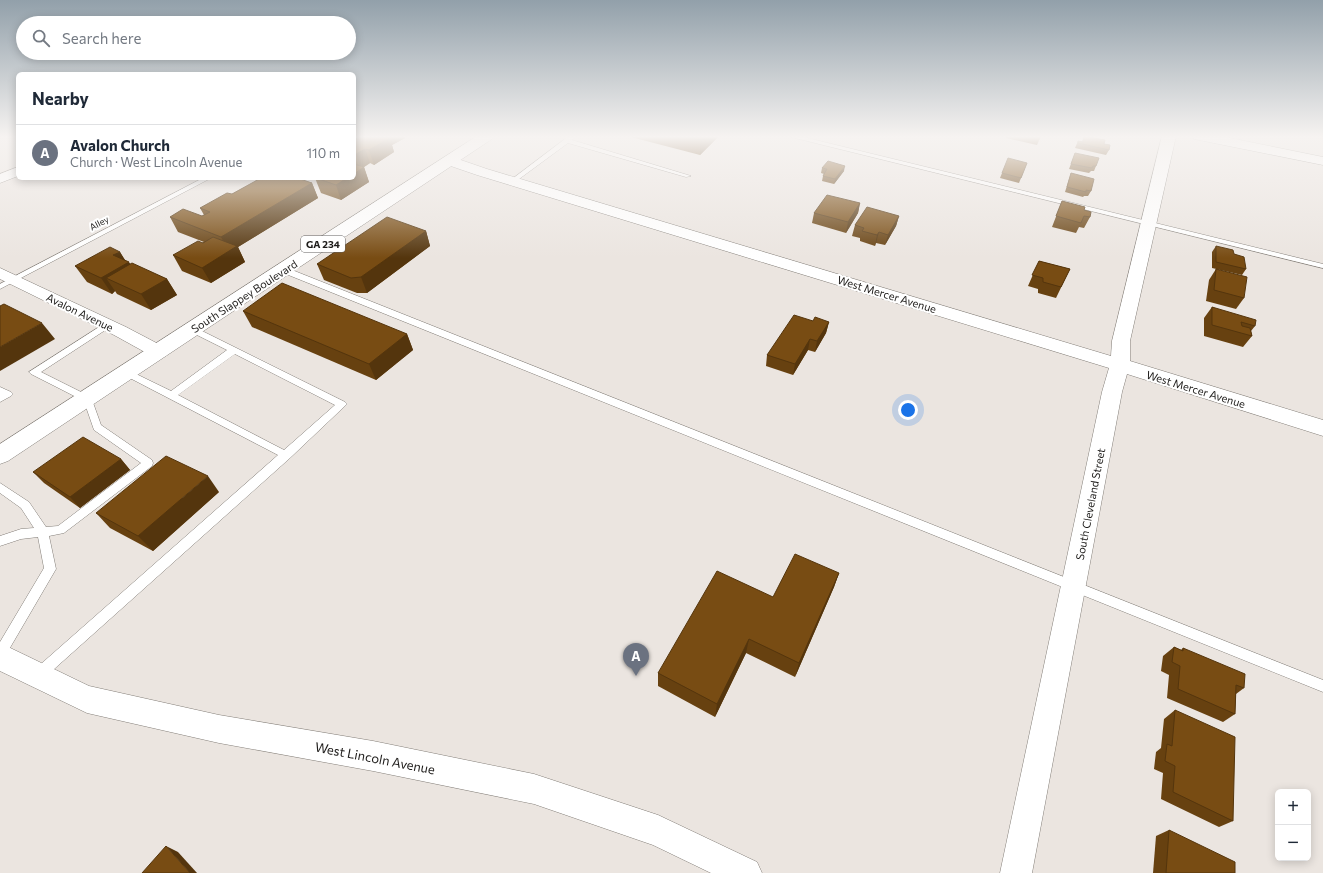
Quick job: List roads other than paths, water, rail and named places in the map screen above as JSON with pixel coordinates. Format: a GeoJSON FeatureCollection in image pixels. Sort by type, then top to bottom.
{"type":"FeatureCollection","features":[{"type":"Feature","properties":{"kind":"main road","name":"South Slappey Boulevard"},"geometry":{"type":"LineString","coordinates":[[0,455],[194,330],[426,177]]}},
{"type":"Feature","properties":{"kind":"street","name":"West Mercer Avenue"},"geometry":{"type":"LineString","coordinates":[[500,177],[1323,428]]}},
{"type":"Feature","properties":{"kind":"street","name":"South Cleveland Street"},"geometry":{"type":"LineString","coordinates":[[1016,873],[1112,392],[1120,365],[1121,342],[1160,177]]}},
{"type":"Feature","properties":{"kind":"street","name":"Avalon Avenue"},"geometry":{"type":"LineString","coordinates":[[4,280],[107,325],[159,352]]}},
{"type":"Feature","properties":{"kind":"street","name":"West Lincoln Avenue"},"geometry":{"type":"LineString","coordinates":[[0,655],[12,664],[87,699],[219,729],[373,756],[534,789],[658,831],[746,873]]}},
{"type":"Feature","properties":{"kind":"lane"},"geometry":{"type":"LineString","coordinates":[[513,181],[519,177]]}},
{"type":"Feature","properties":{"kind":"lane"},"geometry":{"type":"LineString","coordinates":[[956,177],[1323,266]]}},
{"type":"Feature","properties":{"kind":"lane","name":"Alley"},"geometry":{"type":"LineString","coordinates":[[4,280],[204,180]]}},
{"type":"Feature","properties":{"kind":"lane"},"geometry":{"type":"LineString","coordinates":[[284,270],[1323,686]]}},
{"type":"Feature","properties":{"kind":"lane"},"geometry":{"type":"LineString","coordinates":[[0,542],[21,534],[60,530],[148,463],[97,428],[88,399],[34,372],[107,325]]}},
{"type":"Feature","properties":{"kind":"lane"},"geometry":{"type":"LineString","coordinates":[[38,676],[342,404],[194,330]]}},
{"type":"Feature","properties":{"kind":"lane"},"geometry":{"type":"LineString","coordinates":[[171,396],[234,350]]}},
{"type":"Feature","properties":{"kind":"lane"},"geometry":{"type":"LineString","coordinates":[[127,373],[286,455]]}},
{"type":"Feature","properties":{"kind":"lane"},"geometry":{"type":"LineString","coordinates":[[0,390],[8,394],[0,399]]}},
{"type":"Feature","properties":{"kind":"lane"},"geometry":{"type":"LineString","coordinates":[[0,487],[25,505],[43,532],[50,569],[0,655]]}},
{"type":"Feature","properties":{"kind":"place","name":"Avalon Church"},"geometry":{"type":"Point","coordinates":[636,676]}}]}
